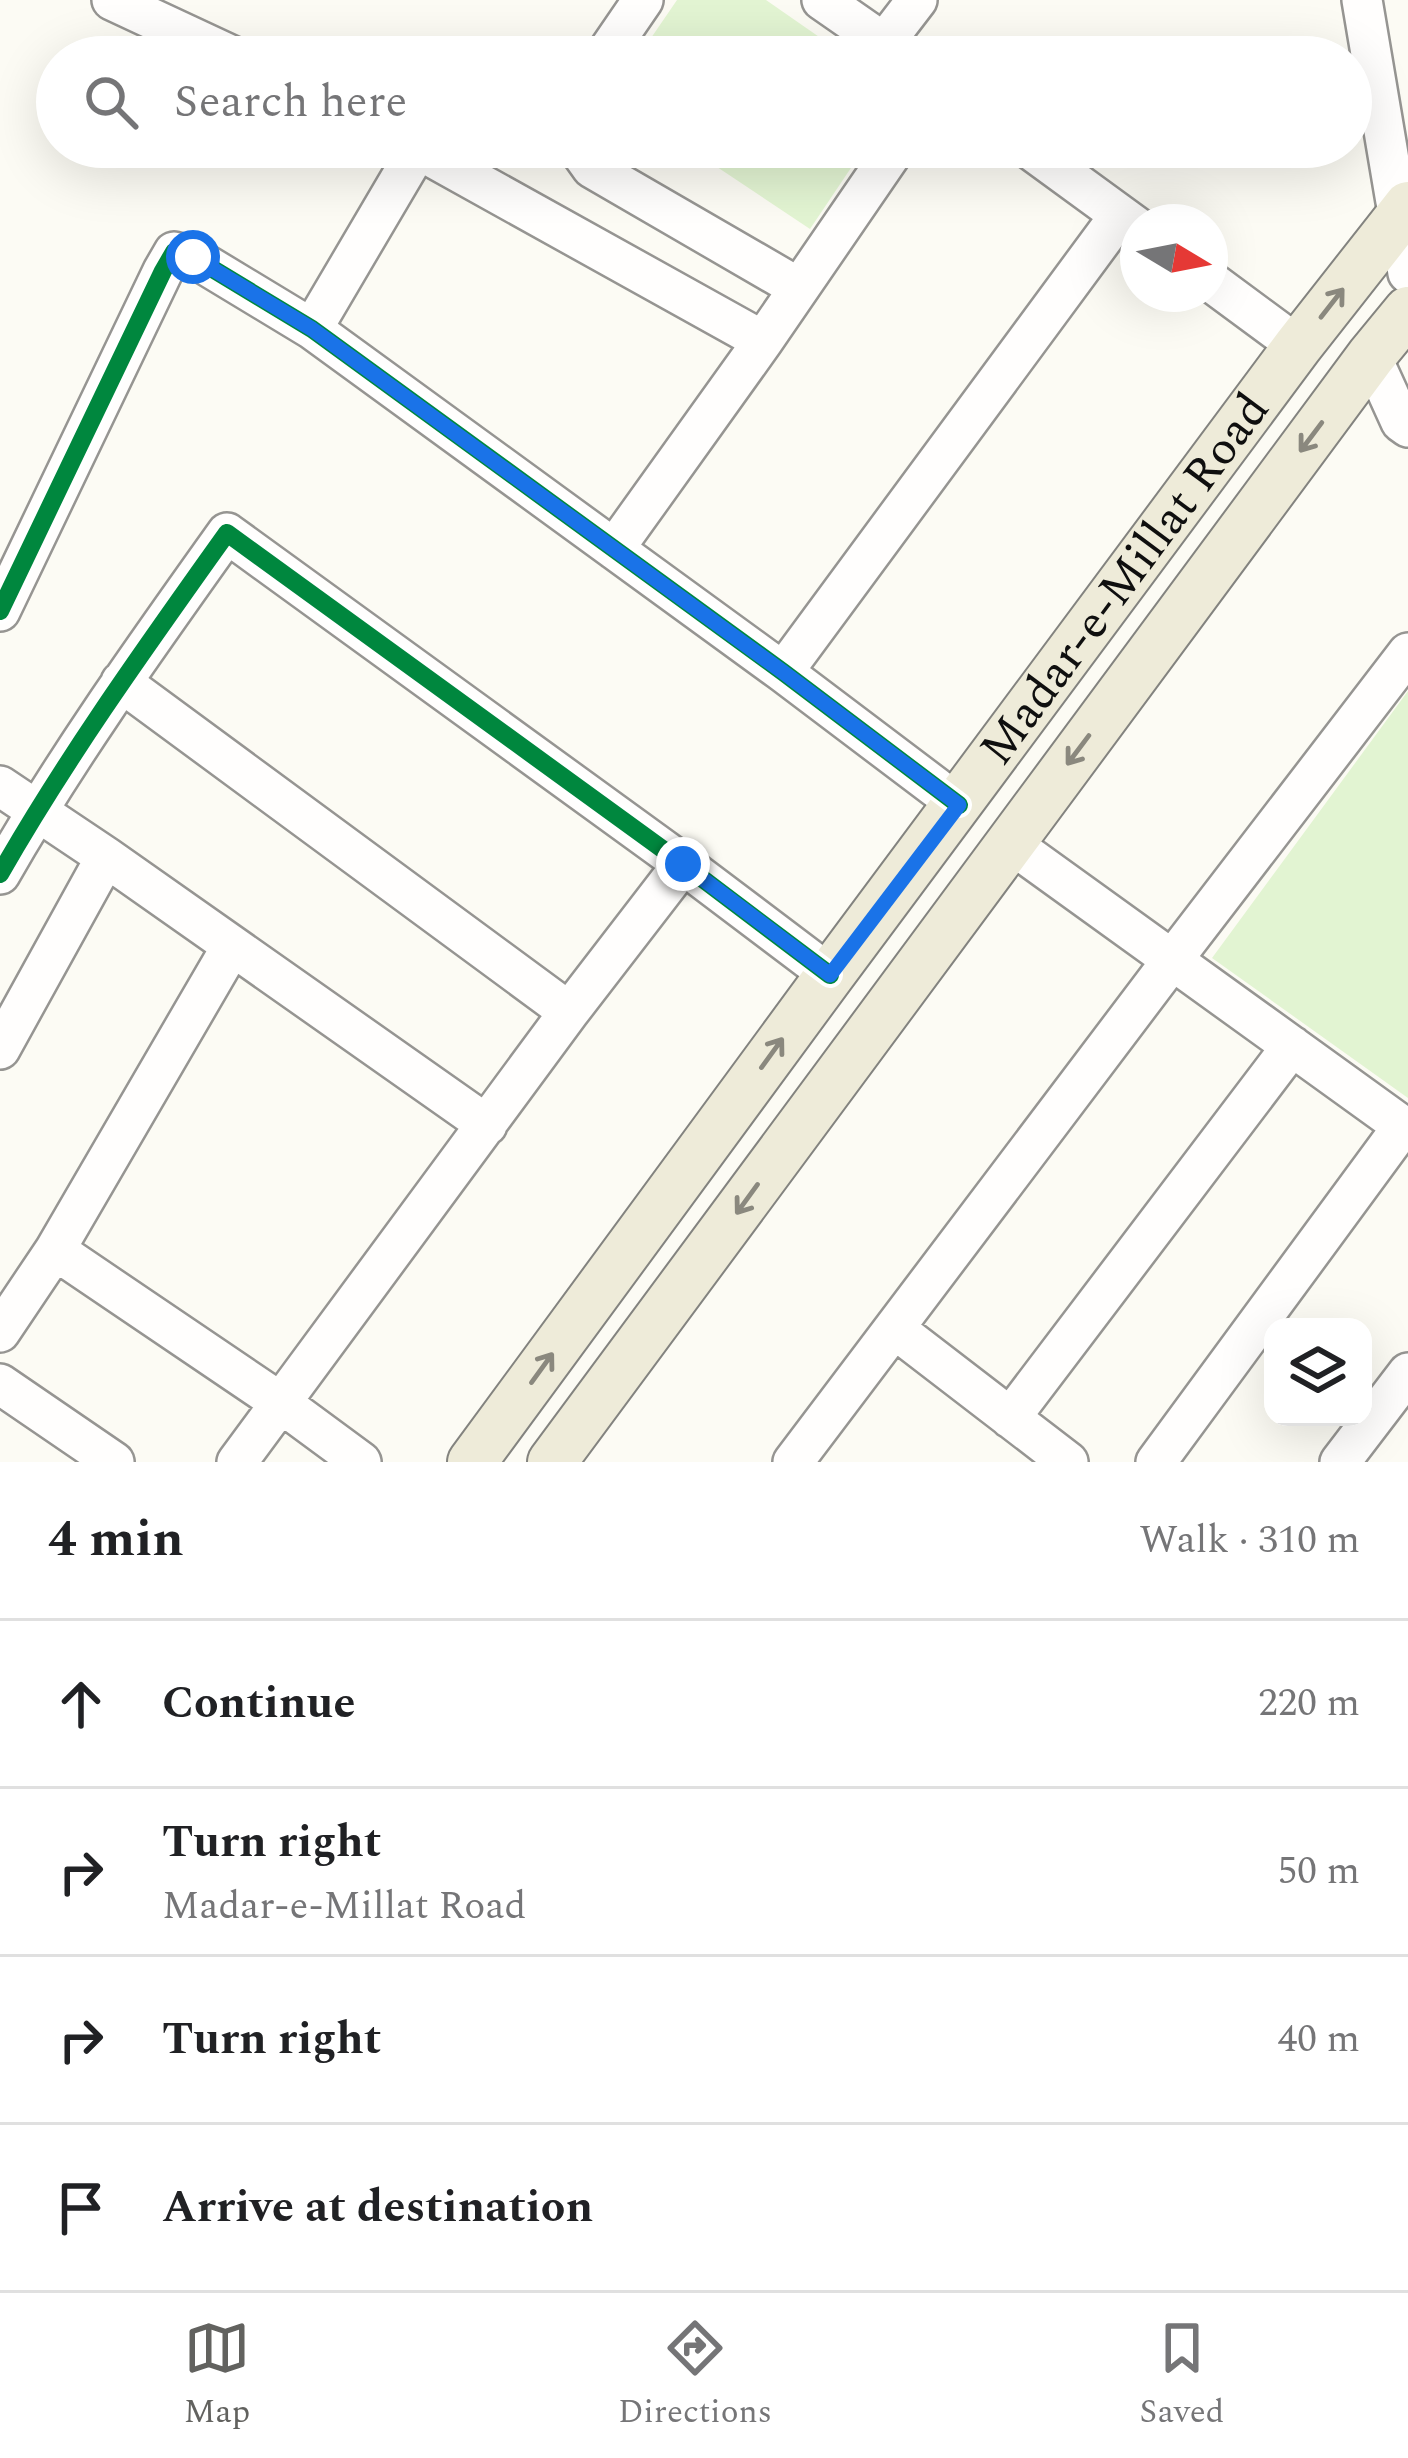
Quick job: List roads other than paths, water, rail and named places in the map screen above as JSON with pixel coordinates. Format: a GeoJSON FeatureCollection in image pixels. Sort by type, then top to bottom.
{"type":"FeatureCollection","features":[{"type":"Feature","properties":{"kind":"main road","name":"Madar-e-Millat Road"},"geometry":{"type":"LineString","coordinates":[[472,1462],[1298,346],[1403,213]]}},
{"type":"Feature","properties":{"kind":"main road","name":"Madar-e-Millat Road"},"geometry":{"type":"LineString","coordinates":[[553,1462],[1408,311]]}},
{"type":"Feature","properties":{"kind":"street"},"geometry":{"type":"LineString","coordinates":[[112,0],[188,15],[211,36]]}},
{"type":"Feature","properties":{"kind":"street"},"geometry":{"type":"LineString","coordinates":[[618,36],[643,0]]}},
{"type":"Feature","properties":{"kind":"street"},"geometry":{"type":"LineString","coordinates":[[822,0],[874,36]]}},
{"type":"Feature","properties":{"kind":"street"},"geometry":{"type":"LineString","coordinates":[[900,36],[917,0]]}},
{"type":"Feature","properties":{"kind":"street"},"geometry":{"type":"LineString","coordinates":[[1362,0],[1369,36]]}},
{"type":"Feature","properties":{"kind":"street"},"geometry":{"type":"LineString","coordinates":[[1372,52],[1403,213],[1408,273]]}},
{"type":"Feature","properties":{"kind":"street"},"geometry":{"type":"LineString","coordinates":[[312,329],[405,168]]}},
{"type":"Feature","properties":{"kind":"street"},"geometry":{"type":"LineString","coordinates":[[452,168],[763,341]]}},
{"type":"Feature","properties":{"kind":"street"},"geometry":{"type":"LineString","coordinates":[[592,168],[800,288]]}},
{"type":"Feature","properties":{"kind":"street"},"geometry":{"type":"LineString","coordinates":[[614,549],[882,168]]}},
{"type":"Feature","properties":{"kind":"street"},"geometry":{"type":"LineString","coordinates":[[1056,168],[1120,215]]}},
{"type":"Feature","properties":{"kind":"street"},"geometry":{"type":"LineString","coordinates":[[783,672],[1120,234]]}},
{"type":"Feature","properties":{"kind":"street"},"geometry":{"type":"LineString","coordinates":[[0,611],[174,252],[193,257],[312,329],[959,805]]}},
{"type":"Feature","properties":{"kind":"street"},"geometry":{"type":"LineString","coordinates":[[1228,294],[1298,346]]}},
{"type":"Feature","properties":{"kind":"street"},"geometry":{"type":"LineString","coordinates":[[1371,356],[1401,422],[1408,427]]}},
{"type":"Feature","properties":{"kind":"street"},"geometry":{"type":"LineString","coordinates":[[0,874],[121,682],[227,533],[830,975]]}},
{"type":"Feature","properties":{"kind":"street"},"geometry":{"type":"LineString","coordinates":[[810,1456],[895,1329],[1408,653]]}},
{"type":"Feature","properties":{"kind":"street"},"geometry":{"type":"LineString","coordinates":[[121,682],[569,1012]]}},
{"type":"Feature","properties":{"kind":"street"},"geometry":{"type":"LineString","coordinates":[[0,786],[487,1126]]}},
{"type":"Feature","properties":{"kind":"street"},"geometry":{"type":"LineString","coordinates":[[1010,843],[1405,1128],[1156,1462]]}},
{"type":"Feature","properties":{"kind":"street"},"geometry":{"type":"LineString","coordinates":[[0,1049],[106,857]]}},
{"type":"Feature","properties":{"kind":"street"},"geometry":{"type":"LineString","coordinates":[[237,1462],[683,864]]}},
{"type":"Feature","properties":{"kind":"street"},"geometry":{"type":"LineString","coordinates":[[0,1332],[55,1250],[232,946]]}},
{"type":"Feature","properties":{"kind":"street"},"geometry":{"type":"LineString","coordinates":[[1010,1418],[1292,1046]]}},
{"type":"Feature","properties":{"kind":"street"},"geometry":{"type":"LineString","coordinates":[[55,1250],[361,1462]]}},
{"type":"Feature","properties":{"kind":"street"},"geometry":{"type":"LineString","coordinates":[[895,1329],[1068,1462]]}},
{"type":"Feature","properties":{"kind":"street"},"geometry":{"type":"LineString","coordinates":[[1340,1462],[1408,1373]]}},
{"type":"Feature","properties":{"kind":"street"},"geometry":{"type":"LineString","coordinates":[[0,1384],[115,1462]]}}]}
